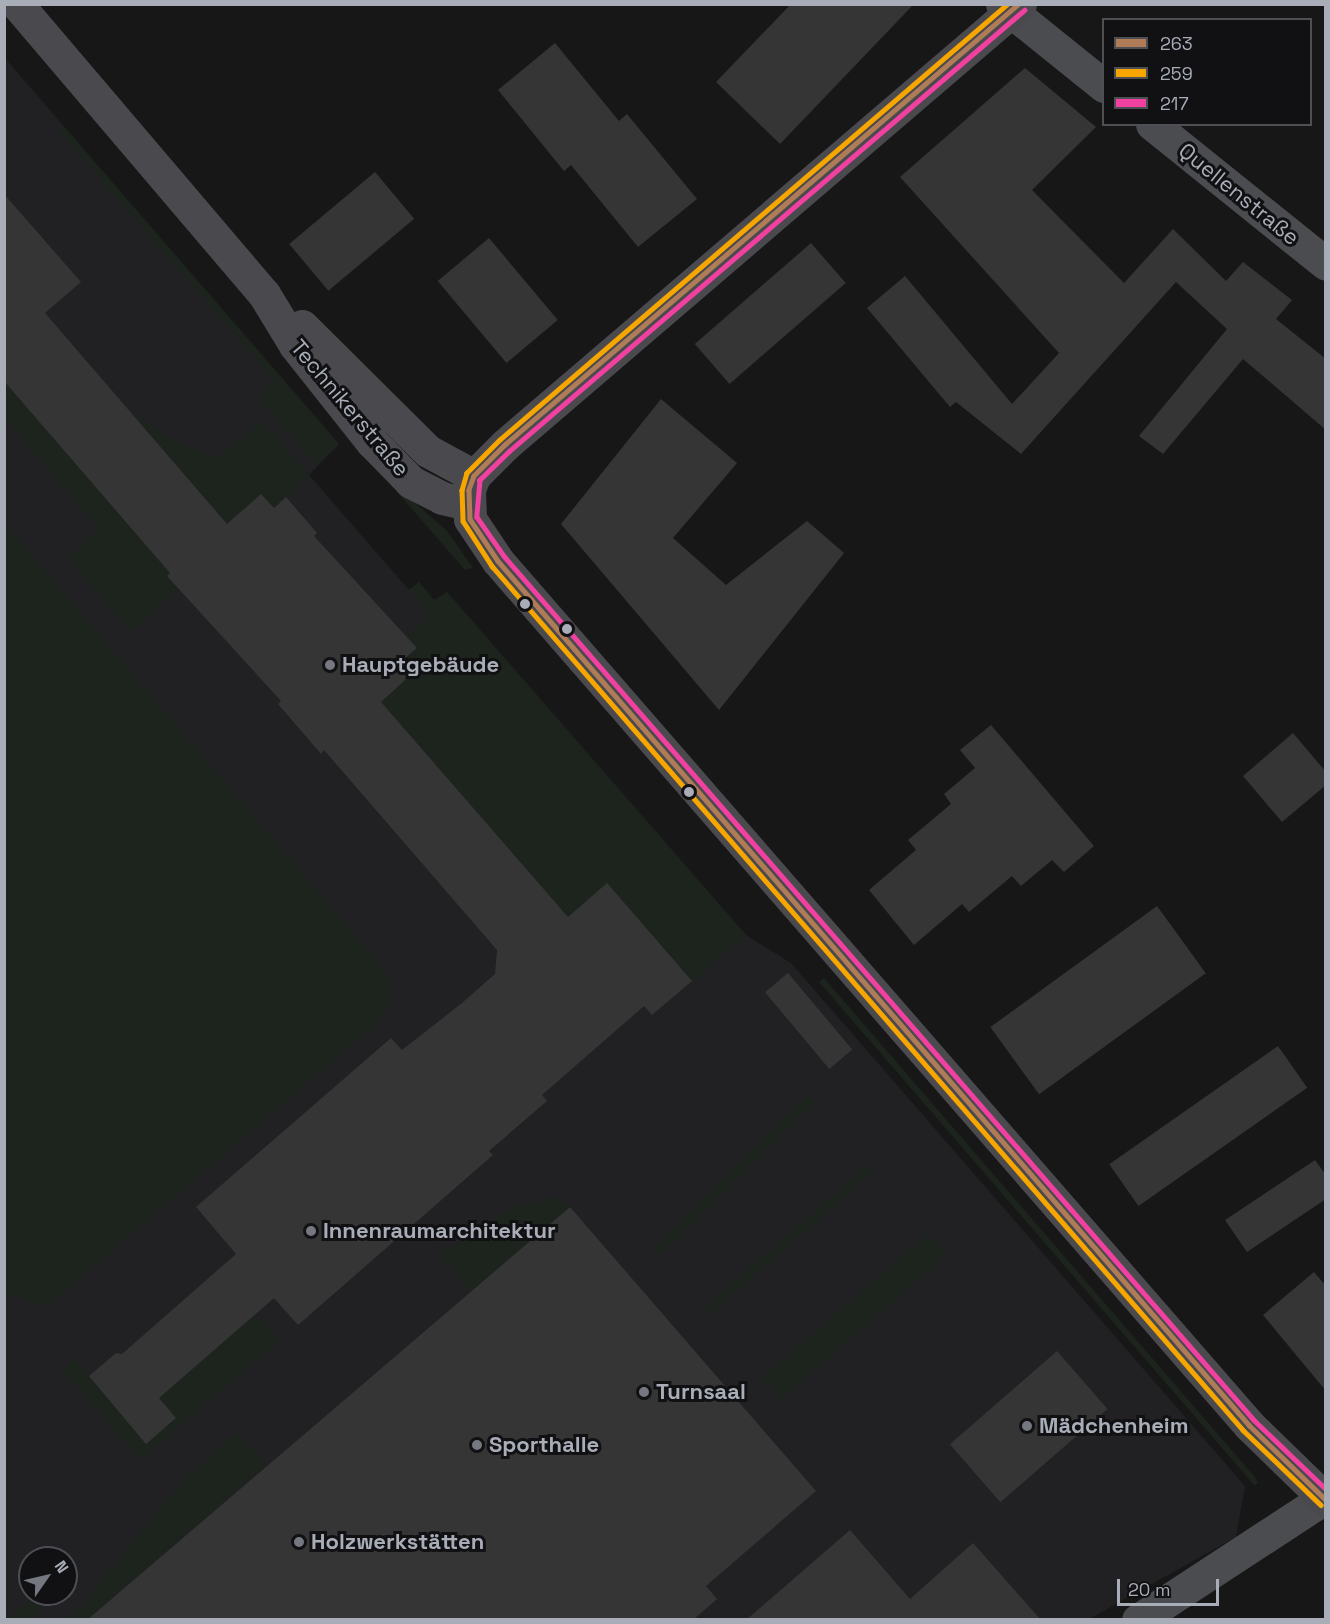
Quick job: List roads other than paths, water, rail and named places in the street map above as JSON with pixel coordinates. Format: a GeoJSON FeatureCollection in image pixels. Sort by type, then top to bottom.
{"type":"FeatureCollection","features":[{"type":"Feature","properties":{"kind":"main road","name":"Technikerstraße"},"geometry":{"type":"LineString","coordinates":[[17,4],[264,294],[296,345],[372,442],[411,482],[442,498],[471,490]]}},
{"type":"Feature","properties":{"kind":"main road"},"geometry":{"type":"LineString","coordinates":[[1011,7],[471,490],[477,534],[498,561],[1255,1432],[1324,1500]]}},
{"type":"Feature","properties":{"kind":"street"},"geometry":{"type":"LineString","coordinates":[[1011,7],[1102,84]]}},
{"type":"Feature","properties":{"kind":"street","name":"Quellenstraße"},"geometry":{"type":"LineString","coordinates":[[1154,126],[1326,264]]}},
{"type":"Feature","properties":{"kind":"street"},"geometry":{"type":"LineString","coordinates":[[1138,1620],[1324,1500]]}},
{"type":"Feature","properties":{"kind":"place","name":"Hauptgebäude"},"geometry":{"type":"Point","coordinates":[330,665]}},
{"type":"Feature","properties":{"kind":"place","name":"Innenraumarchitektur"},"geometry":{"type":"Point","coordinates":[311,1231]}},
{"type":"Feature","properties":{"kind":"place","name":"Turnsaal"},"geometry":{"type":"Point","coordinates":[644,1392]}},
{"type":"Feature","properties":{"kind":"place","name":"Mädchenheim"},"geometry":{"type":"Point","coordinates":[1027,1426]}},
{"type":"Feature","properties":{"kind":"place","name":"Sporthalle"},"geometry":{"type":"Point","coordinates":[477,1445]}},
{"type":"Feature","properties":{"kind":"place","name":"Holzwerkstätten"},"geometry":{"type":"Point","coordinates":[299,1542]}}]}
